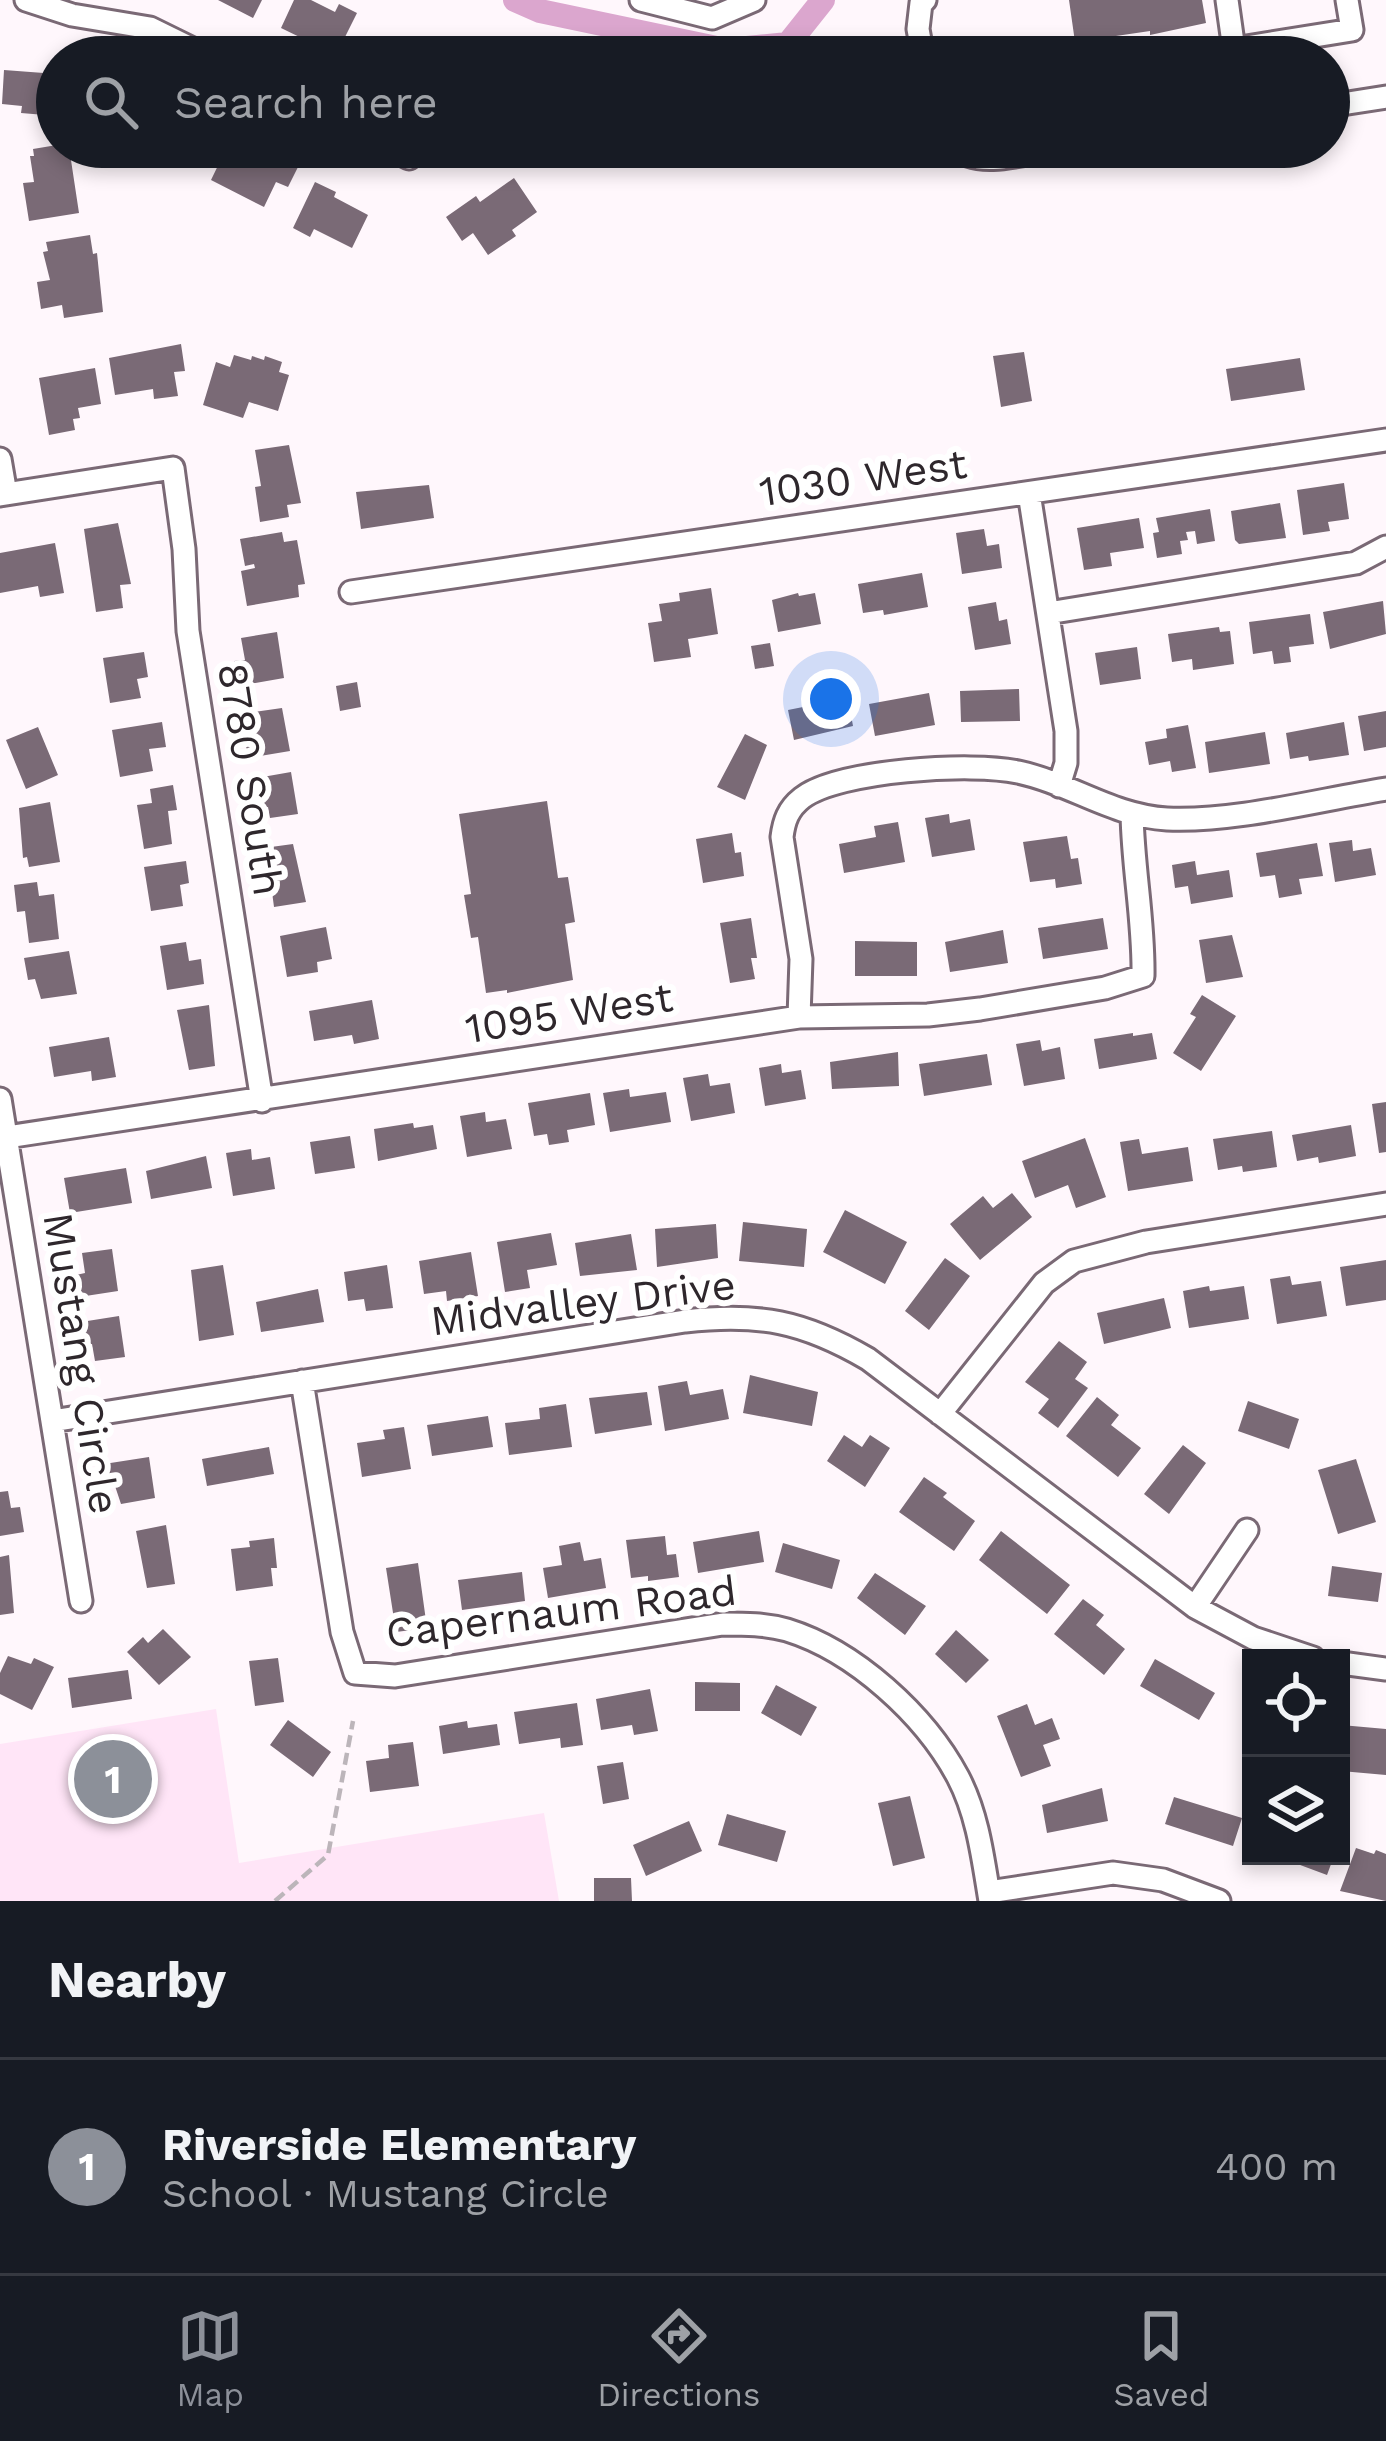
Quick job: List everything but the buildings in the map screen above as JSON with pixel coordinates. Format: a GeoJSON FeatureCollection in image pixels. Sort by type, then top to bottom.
{"type":"FeatureCollection","features":[{"type":"Feature","properties":{"kind":"street"},"geometry":{"type":"LineString","coordinates":[[26,0],[72,15],[136,24],[163,36]]}},
{"type":"Feature","properties":{"kind":"street"},"geometry":{"type":"LineString","coordinates":[[641,0],[712,18],[754,0]]}},
{"type":"Feature","properties":{"kind":"street"},"geometry":{"type":"LineString","coordinates":[[919,36],[925,0]]}},
{"type":"Feature","properties":{"kind":"street"},"geometry":{"type":"LineString","coordinates":[[1227,0],[1232,36]]}},
{"type":"Feature","properties":{"kind":"street"},"geometry":{"type":"LineString","coordinates":[[1321,36],[1352,30],[1347,0]]}},
{"type":"Feature","properties":{"kind":"street"},"geometry":{"type":"LineString","coordinates":[[1350,103],[1386,97]]}},
{"type":"Feature","properties":{"kind":"street","name":"1030 West"},"geometry":{"type":"LineString","coordinates":[[351,592],[1386,440]]}},
{"type":"Feature","properties":{"kind":"street"},"geometry":{"type":"LineString","coordinates":[[0,459],[3,495]]}},
{"type":"Feature","properties":{"kind":"street","name":"8780 South"},"geometry":{"type":"LineString","coordinates":[[3,495],[173,468],[188,632],[262,1101]]}},
{"type":"Feature","properties":{"kind":"street"},"geometry":{"type":"LineString","coordinates":[[1029,493],[1066,731],[1066,764],[1059,786]]}},
{"type":"Feature","properties":{"kind":"street"},"geometry":{"type":"LineString","coordinates":[[1048,613],[1356,563],[1386,547]]}},
{"type":"Feature","properties":{"kind":"street"},"geometry":{"type":"LineString","coordinates":[[799,1017],[801,959],[782,837],[784,818],[816,788],[962,766],[1024,773],[1132,814],[1194,819],[1386,789]]}},
{"type":"Feature","properties":{"kind":"street","name":"1095 West"},"geometry":{"type":"LineString","coordinates":[[3,1138],[799,1017],[962,1011],[1105,988],[1143,976],[1144,934],[1132,860],[1132,814]]}},
{"type":"Feature","properties":{"kind":"street","name":"Mustang Circle"},"geometry":{"type":"LineString","coordinates":[[0,1100],[81,1601]]}},
{"type":"Feature","properties":{"kind":"street"},"geometry":{"type":"LineString","coordinates":[[940,1414],[1044,1283],[1074,1262],[1146,1242],[1386,1204]]}},
{"type":"Feature","properties":{"kind":"street","name":"Midvalley Drive"},"geometry":{"type":"LineString","coordinates":[[52,1421],[735,1316],[786,1321],[830,1336],[868,1359],[1195,1607],[1253,1638],[1286,1649]]}},
{"type":"Feature","properties":{"kind":"street","name":"Capernaum Road"},"geometry":{"type":"LineString","coordinates":[[302,1381],[342,1632],[355,1673],[395,1676],[723,1624],[788,1630],[861,1671],[934,1736],[979,1836],[989,1897]]}},
{"type":"Feature","properties":{"kind":"street"},"geometry":{"type":"LineString","coordinates":[[1195,1607],[1247,1530]]}},
{"type":"Feature","properties":{"kind":"street"},"geometry":{"type":"LineString","coordinates":[[1350,1664],[1386,1669]]}},
{"type":"Feature","properties":{"kind":"street"},"geometry":{"type":"LineString","coordinates":[[989,1897],[1113,1873],[1163,1880],[1219,1901]]}},
{"type":"Feature","properties":{"kind":"path"},"geometry":{"type":"LineString","coordinates":[[275,1901],[328,1855],[353,1721]]}},
{"type":"Feature","properties":{"kind":"shaded area"},"geometry":{"type":"Polygon","coordinates":[[[216,1709],[239,1863],[544,1813],[559,1901],[0,1901],[0,1744],[216,1709]]]}},
{"type":"Feature","properties":{"kind":"waterway"},"geometry":{"type":"LineString","coordinates":[[515,0],[540,11],[659,36]]}},
{"type":"Feature","properties":{"kind":"waterway"},"geometry":{"type":"LineString","coordinates":[[794,36],[823,0]]}},
{"type":"Feature","properties":{"kind":"place","name":"Riverside Elementary"},"geometry":{"type":"Point","coordinates":[113,1779]}}]}
